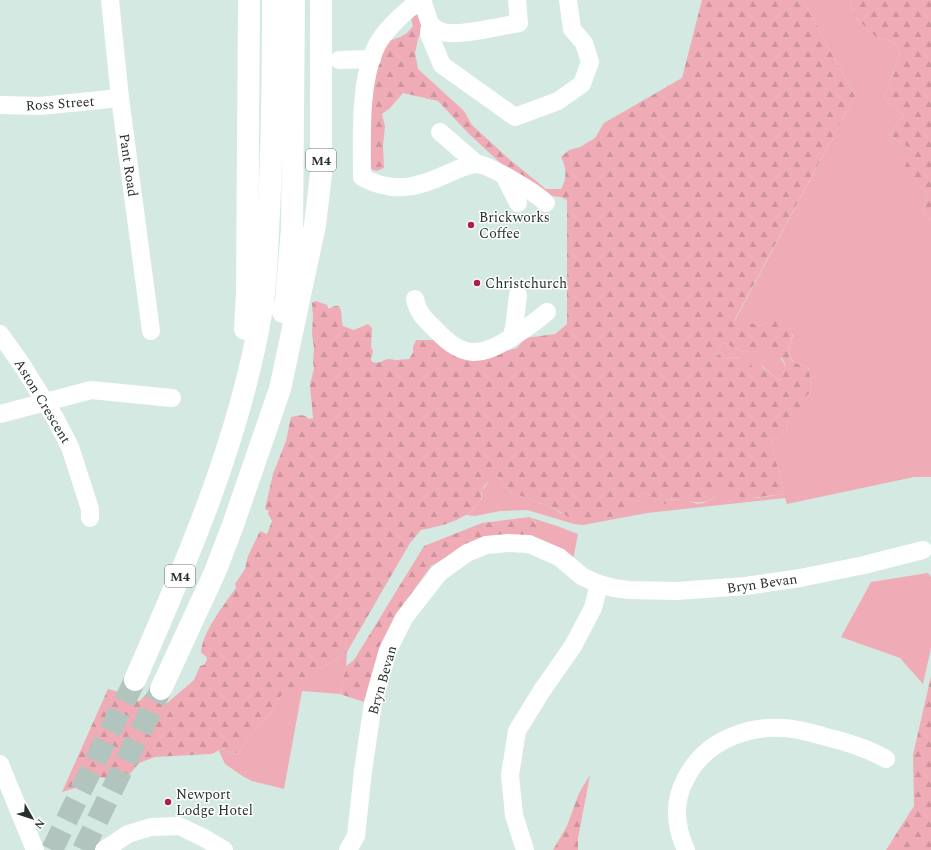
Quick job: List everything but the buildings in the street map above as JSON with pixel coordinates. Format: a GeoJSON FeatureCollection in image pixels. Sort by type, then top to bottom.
{"type":"FeatureCollection","features":[{"type":"Feature","properties":{"kind":"highway","name":"M4"},"geometry":{"type":"LineString","coordinates":[[248,0],[248,292],[254,312]]}},
{"type":"Feature","properties":{"kind":"highway","name":"M4"},"geometry":{"type":"LineString","coordinates":[[136,680],[188,558],[220,470],[243,396],[254,312],[266,261],[271,162],[273,0]]}},
{"type":"Feature","properties":{"kind":"highway","name":"M4"},"geometry":{"type":"LineString","coordinates":[[289,316],[286,301],[292,229],[294,0]]}},
{"type":"Feature","properties":{"kind":"highway","name":"M4"},"geometry":{"type":"LineString","coordinates":[[161,689],[215,572],[248,483],[289,316],[315,225],[321,174],[321,0]]}},
{"type":"Feature","properties":{"kind":"street","name":"Pant Road"},"geometry":{"type":"LineString","coordinates":[[110,0],[120,98],[151,331]]}},
{"type":"Feature","properties":{"kind":"street"},"geometry":{"type":"LineString","coordinates":[[477,164],[466,166],[437,179],[411,187],[396,188],[382,186],[362,177],[363,102],[367,78],[375,48],[389,29],[411,7],[422,0],[430,24],[429,34],[442,65],[514,117],[558,102],[582,84],[590,62],[584,43],[572,29],[568,0]]}},
{"type":"Feature","properties":{"kind":"street"},"geometry":{"type":"LineString","coordinates":[[430,24],[440,32],[452,33],[467,32],[519,23],[517,0]]}},
{"type":"Feature","properties":{"kind":"street"},"geometry":{"type":"LineString","coordinates":[[339,60],[372,59]]}},
{"type":"Feature","properties":{"kind":"street","name":"Ross Street"},"geometry":{"type":"LineString","coordinates":[[0,105],[40,106],[120,98]]}},
{"type":"Feature","properties":{"kind":"street"},"geometry":{"type":"LineString","coordinates":[[440,132],[477,164],[490,168],[546,203]]}},
{"type":"Feature","properties":{"kind":"street"},"geometry":{"type":"LineString","coordinates":[[504,176],[518,203]]}},
{"type":"Feature","properties":{"kind":"street"},"geometry":{"type":"LineString","coordinates":[[512,338],[518,295]]}},
{"type":"Feature","properties":{"kind":"street"},"geometry":{"type":"LineString","coordinates":[[415,299],[417,309],[420,314],[446,341],[459,350],[474,352],[488,351],[512,338],[547,312]]}},
{"type":"Feature","properties":{"kind":"street","name":"Aston Crescent"},"geometry":{"type":"LineString","coordinates":[[0,334],[20,362],[55,418],[70,448],[90,509],[90,518]]}},
{"type":"Feature","properties":{"kind":"street"},"geometry":{"type":"LineString","coordinates":[[0,414],[91,390],[172,398]]}},
{"type":"Feature","properties":{"kind":"street","name":"Bryn Bevan"},"geometry":{"type":"LineString","coordinates":[[354,845],[362,771],[374,703],[388,650],[404,618],[439,573],[467,553],[486,545],[508,543],[529,544],[559,557],[583,577],[599,584],[629,590],[677,591],[746,586],[800,578],[864,565],[923,550]]}},
{"type":"Feature","properties":{"kind":"street"},"geometry":{"type":"LineString","coordinates":[[525,850],[514,815],[510,775],[517,731],[541,692],[573,646],[593,608],[599,584]]}},
{"type":"Feature","properties":{"kind":"street"},"geometry":{"type":"LineString","coordinates":[[686,850],[680,837],[676,815],[679,791],[690,769],[707,751],[729,737],[754,729],[799,730],[841,740],[871,750],[886,758]]}},
{"type":"Feature","properties":{"kind":"street"},"geometry":{"type":"LineString","coordinates":[[0,764],[35,850]]}},
{"type":"Feature","properties":{"kind":"street"},"geometry":{"type":"LineString","coordinates":[[104,850],[128,834],[151,827],[178,826],[204,838],[224,850]]}},
{"type":"Feature","properties":{"kind":"green space"},"geometry":{"type":"Polygon","coordinates":[[[702,0],[803,0],[855,96],[734,321],[746,320],[757,326],[772,319],[782,324],[780,329],[786,325],[793,331],[789,348],[790,357],[796,363],[808,367],[812,386],[810,393],[801,400],[800,407],[789,420],[786,432],[771,440],[784,494],[743,499],[728,487],[723,487],[712,499],[706,502],[671,499],[666,504],[656,501],[647,493],[639,497],[635,502],[632,511],[583,525],[551,507],[510,492],[498,476],[485,485],[482,490],[481,499],[470,512],[446,524],[421,530],[410,543],[347,652],[322,668],[297,687],[288,687],[275,704],[270,714],[248,738],[239,752],[233,754],[222,749],[211,754],[155,757],[139,763],[128,776],[111,779],[98,777],[83,778],[75,788],[62,792],[108,689],[116,691],[129,700],[140,701],[152,690],[161,696],[161,702],[166,704],[194,680],[200,666],[204,665],[207,660],[206,656],[201,653],[205,636],[214,619],[236,588],[235,584],[245,569],[248,556],[260,531],[267,534],[272,521],[268,514],[269,511],[265,509],[273,474],[286,441],[291,417],[303,415],[309,419],[313,418],[310,385],[314,368],[312,303],[316,301],[327,305],[329,309],[334,306],[340,307],[343,326],[354,330],[368,324],[372,328],[371,347],[373,351],[371,359],[372,362],[377,363],[388,359],[409,359],[413,353],[413,347],[416,340],[435,340],[510,350],[517,348],[525,338],[555,334],[567,324],[567,200],[561,197],[551,196],[508,170],[469,134],[438,101],[403,93],[390,108],[382,114],[385,126],[383,146],[384,168],[377,171],[367,168],[368,98],[381,52],[389,41],[407,33],[413,26],[410,14],[417,12],[425,22],[418,39],[415,53],[418,69],[464,111],[472,125],[509,159],[546,189],[561,189],[566,173],[561,157],[569,150],[580,147],[595,138],[604,123],[682,78],[702,0]],[[723,342],[717,353],[725,359],[743,358],[749,362],[756,371],[761,366],[780,381],[786,366],[782,358],[774,357],[772,350],[765,349],[745,352],[723,342]]]}},
{"type":"Feature","properties":{"kind":"green space"},"geometry":{"type":"Polygon","coordinates":[[[803,0],[850,0],[854,16],[877,38],[894,42],[900,54],[884,98],[904,115],[889,135],[912,150],[916,182],[927,193],[923,212],[931,220],[931,477],[914,477],[787,504],[785,498],[647,513],[583,525],[574,524],[527,510],[500,511],[475,516],[466,515],[473,510],[482,498],[482,490],[490,480],[498,476],[510,492],[551,507],[562,514],[636,499],[642,494],[647,493],[656,501],[678,499],[688,500],[699,504],[711,500],[723,487],[728,487],[735,492],[756,498],[784,494],[771,440],[786,432],[789,420],[801,400],[810,393],[812,386],[808,367],[796,363],[790,357],[789,350],[793,335],[768,322],[757,326],[750,322],[734,322],[855,96],[803,0]]]}},
{"type":"Feature","properties":{"kind":"green space"},"geometry":{"type":"Polygon","coordinates":[[[850,0],[931,0],[931,220],[923,212],[927,193],[916,182],[905,167],[912,150],[889,135],[904,115],[884,98],[900,54],[894,42],[877,38],[854,16],[850,0]]]}},
{"type":"Feature","properties":{"kind":"green space"},"geometry":{"type":"Polygon","coordinates":[[[723,342],[733,348],[745,352],[753,352],[762,348],[769,348],[775,352],[786,367],[780,381],[762,366],[756,371],[738,357],[725,359],[717,353],[723,342]]]}},
{"type":"Feature","properties":{"kind":"green space"},"geometry":{"type":"Polygon","coordinates":[[[529,517],[578,534],[573,560],[534,539],[536,522],[529,517]]]}},
{"type":"Feature","properties":{"kind":"green space"},"geometry":{"type":"Polygon","coordinates":[[[529,517],[537,526],[537,532],[534,539],[463,547],[431,566],[398,612],[367,703],[340,694],[346,666],[354,660],[424,546],[482,523],[529,517]]]}},
{"type":"Feature","properties":{"kind":"green space"},"geometry":{"type":"Polygon","coordinates":[[[928,573],[931,577],[931,648],[923,684],[900,658],[841,637],[871,582],[928,573]]]}},
{"type":"Feature","properties":{"kind":"green space"},"geometry":{"type":"Polygon","coordinates":[[[347,652],[346,666],[340,694],[302,691],[284,789],[252,781],[225,764],[219,751],[222,749],[233,754],[239,752],[248,738],[270,714],[275,704],[288,687],[347,652]]]}},
{"type":"Feature","properties":{"kind":"green space"},"geometry":{"type":"Polygon","coordinates":[[[931,676],[931,850],[886,850],[914,806],[913,755],[931,676]]]}},
{"type":"Feature","properties":{"kind":"green space"},"geometry":{"type":"Polygon","coordinates":[[[590,775],[578,838],[578,850],[553,850],[567,826],[579,793],[590,775]]]}},
{"type":"Feature","properties":{"kind":"tunnel"},"geometry":{"type":"LineString","coordinates":[[52,850],[135,680]]}},
{"type":"Feature","properties":{"kind":"tunnel"},"geometry":{"type":"LineString","coordinates":[[83,850],[161,689]]}},
{"type":"Feature","properties":{"kind":"place","name":"Brickworks Coffee"},"geometry":{"type":"Point","coordinates":[471,225]}},
{"type":"Feature","properties":{"kind":"place","name":"Christchurch"},"geometry":{"type":"Point","coordinates":[477,283]}},
{"type":"Feature","properties":{"kind":"place","name":"Newport Lodge Hotel"},"geometry":{"type":"Point","coordinates":[168,802]}}]}
